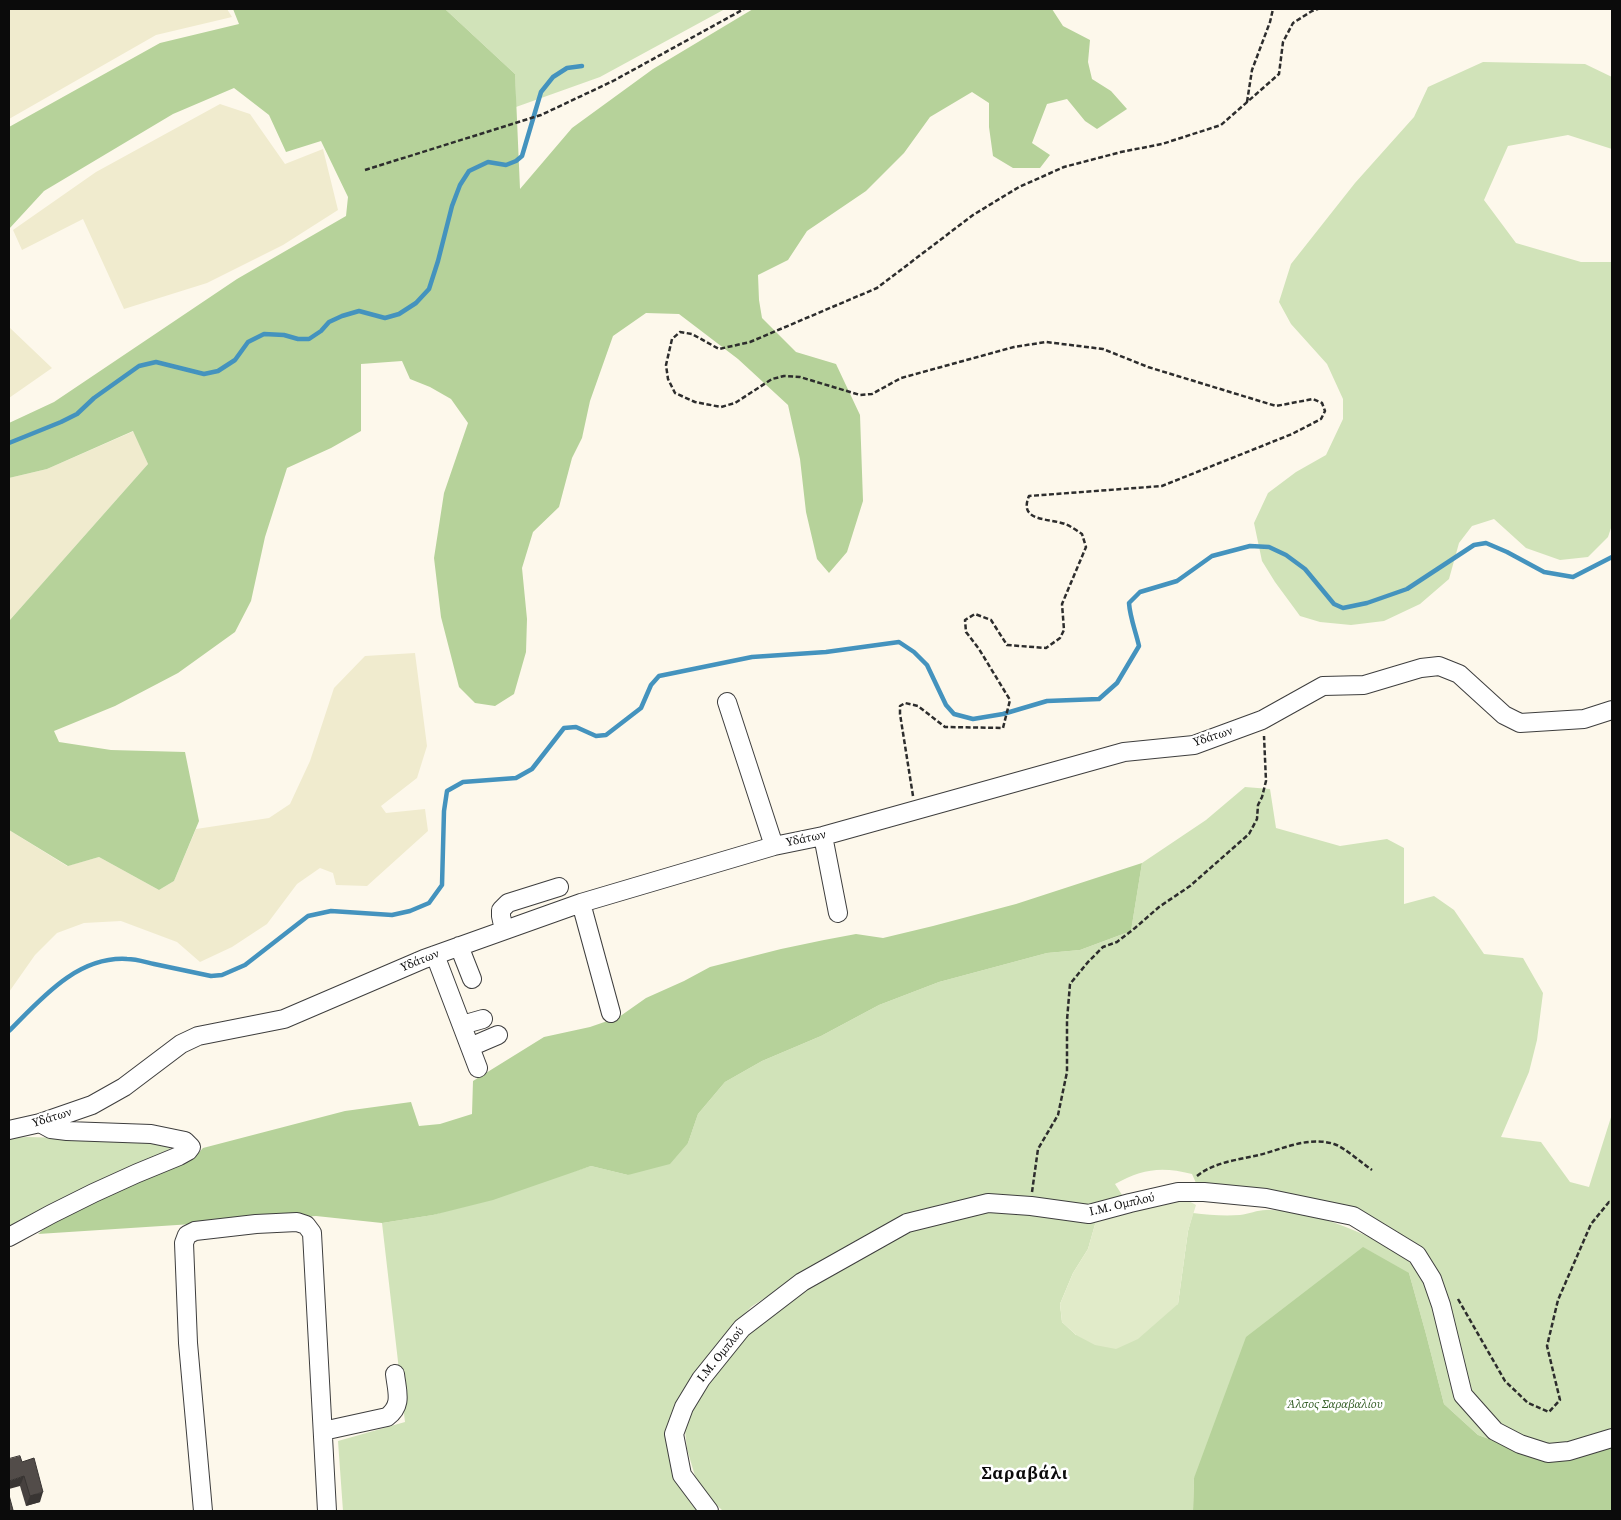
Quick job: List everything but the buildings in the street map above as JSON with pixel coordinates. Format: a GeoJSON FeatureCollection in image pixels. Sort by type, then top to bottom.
{"type":"FeatureCollection","features":[{"type":"Feature","properties":{"kind":"street","name":"Υδάτων"},"geometry":{"type":"LineString","coordinates":[[9,1130],[40,1123],[92,1105],[124,1087],[181,1044],[198,1036],[284,1019],[430,957],[581,903],[774,846],[823,836],[1124,752],[1194,745],[1262,720],[1323,686],[1364,684],[1421,668],[1439,666],[1458,674],[1504,715],[1520,723],[1584,719],[1612,710]]}},
{"type":"Feature","properties":{"kind":"street"},"geometry":{"type":"LineString","coordinates":[[728,702],[774,846]]}},
{"type":"Feature","properties":{"kind":"street"},"geometry":{"type":"LineString","coordinates":[[823,836],[838,913]]}},
{"type":"Feature","properties":{"kind":"street"},"geometry":{"type":"LineString","coordinates":[[504,930],[501,910],[508,903],[559,887]]}},
{"type":"Feature","properties":{"kind":"street"},"geometry":{"type":"LineString","coordinates":[[581,903],[611,1013]]}},
{"type":"Feature","properties":{"kind":"street"},"geometry":{"type":"LineString","coordinates":[[459,946],[472,979]]}},
{"type":"Feature","properties":{"kind":"street"},"geometry":{"type":"LineString","coordinates":[[430,957],[442,1004]]}},
{"type":"Feature","properties":{"kind":"street"},"geometry":{"type":"LineString","coordinates":[[430,957],[462,1026],[478,1068]]}},
{"type":"Feature","properties":{"kind":"street"},"geometry":{"type":"LineString","coordinates":[[462,1026],[483,1019]]}},
{"type":"Feature","properties":{"kind":"street"},"geometry":{"type":"LineString","coordinates":[[470,1046],[498,1035]]}},
{"type":"Feature","properties":{"kind":"street"},"geometry":{"type":"LineString","coordinates":[[9,1237],[45,1216],[179,1156],[191,1147],[185,1140],[151,1134],[67,1131],[51,1129],[40,1123]]}},
{"type":"Feature","properties":{"kind":"street","name":"Ι.Μ. Ομπλού"},"geometry":{"type":"LineString","coordinates":[[709,1511],[682,1475],[674,1434],[684,1407],[701,1379],[742,1328],[802,1282],[907,1223],[988,1202],[1089,1214],[1184,1192],[1204,1192],[1266,1198],[1353,1216],[1417,1255],[1432,1279],[1441,1305],[1463,1395],[1495,1431],[1520,1444],[1548,1453],[1569,1452],[1612,1438]]}},
{"type":"Feature","properties":{"kind":"street"},"geometry":{"type":"LineString","coordinates":[[202,1511],[188,1343],[184,1243],[187,1235],[195,1231],[256,1224],[297,1222],[306,1225],[312,1233],[328,1511]]}},
{"type":"Feature","properties":{"kind":"street"},"geometry":{"type":"LineString","coordinates":[[323,1431],[387,1417],[394,1411],[398,1402],[395,1374]]}},
{"type":"Feature","properties":{"kind":"path"},"geometry":{"type":"LineString","coordinates":[[365,170],[541,115],[613,81],[744,9]]}},
{"type":"Feature","properties":{"kind":"path"},"geometry":{"type":"LineString","coordinates":[[1246,103],[1252,70],[1273,9]]}},
{"type":"Feature","properties":{"kind":"path"},"geometry":{"type":"LineString","coordinates":[[915,810],[900,706],[905,703],[918,706],[945,727],[1003,728],[1010,700],[979,649],[966,632],[965,620],[976,614],[991,620],[1007,645],[1046,648],[1060,638],[1064,630],[1062,604],[1086,547],[1082,534],[1065,524],[1035,517],[1027,510],[1025,504],[1028,496],[1162,486],[1292,434],[1320,419],[1325,411],[1322,403],[1314,399],[1276,406],[1148,367],[1104,349],[1046,342],[1014,347],[901,378],[872,394],[860,395],[800,377],[784,376],[772,378],[735,403],[721,407],[695,402],[676,393],[668,379],[666,365],[672,339],[680,332],[692,334],[719,349],[750,342],[877,288],[973,215],[1019,187],[1064,167],[1121,152],[1162,144],[1221,125],[1278,74],[1283,42],[1293,23],[1318,9]]}},
{"type":"Feature","properties":{"kind":"path"},"geometry":{"type":"LineString","coordinates":[[1031,1206],[1038,1149],[1058,1115],[1067,1072],[1067,1020],[1070,984],[1103,947],[1116,942],[1159,907],[1190,886],[1249,834],[1257,819],[1258,805],[1266,781],[1262,720]]}},
{"type":"Feature","properties":{"kind":"path"},"geometry":{"type":"LineString","coordinates":[[1184,1192],[1189,1182],[1204,1170],[1299,1143],[1324,1142],[1336,1144],[1372,1170]]}},
{"type":"Feature","properties":{"kind":"path"},"geometry":{"type":"LineString","coordinates":[[1455,1294],[1505,1381],[1528,1403],[1549,1412],[1560,1400],[1547,1346],[1558,1300],[1591,1224],[1608,1202],[1612,1203]]}},
{"type":"Feature","properties":{"kind":"shaded area"},"geometry":{"type":"Polygon","coordinates":[[[9,9],[227,9],[232,17],[156,35],[9,119],[9,9]]]}},
{"type":"Feature","properties":{"kind":"shaded area"},"geometry":{"type":"Polygon","coordinates":[[[220,104],[250,114],[285,164],[323,149],[338,210],[283,245],[207,283],[124,309],[83,219],[22,250],[13,230],[96,172],[220,104]]]}},
{"type":"Feature","properties":{"kind":"shaded area"},"geometry":{"type":"Polygon","coordinates":[[[9,327],[52,368],[9,398],[9,327]]]}},
{"type":"Feature","properties":{"kind":"shaded area"},"geometry":{"type":"Polygon","coordinates":[[[134,431],[148,464],[9,621],[9,478],[47,469],[134,431]]]}},
{"type":"Feature","properties":{"kind":"shaded area"},"geometry":{"type":"Polygon","coordinates":[[[415,653],[427,746],[417,778],[381,806],[386,813],[425,809],[428,831],[367,886],[336,885],[333,873],[320,868],[297,884],[267,924],[232,947],[200,962],[177,942],[121,921],[84,923],[57,933],[35,955],[9,992],[9,830],[67,866],[99,857],[159,890],[174,881],[196,829],[269,818],[290,804],[310,761],[334,688],[365,656],[415,653]]]}},
{"type":"Feature","properties":{"kind":"green space"},"geometry":{"type":"Polygon","coordinates":[[[233,9],[445,9],[515,74],[520,189],[572,128],[653,69],[753,9],[1052,9],[1063,26],[1090,40],[1088,62],[1092,79],[1111,91],[1127,109],[1097,129],[1085,121],[1067,99],[1047,104],[1032,143],[1050,155],[1040,168],[1013,168],[993,156],[989,127],[989,103],[972,92],[930,117],[904,153],[866,191],[807,231],[788,260],[758,275],[762,318],[796,352],[836,364],[860,415],[863,501],[847,552],[829,573],[817,559],[806,512],[800,459],[788,405],[738,359],[679,314],[646,313],[613,336],[590,401],[582,438],[572,458],[559,507],[533,532],[522,568],[527,619],[526,652],[514,694],[495,706],[475,703],[459,687],[441,617],[434,558],[444,493],[468,423],[451,399],[430,387],[410,379],[402,361],[361,364],[361,431],[331,448],[287,468],[265,537],[251,601],[235,632],[178,673],[115,706],[54,731],[59,742],[111,750],[185,752],[199,821],[174,881],[159,890],[99,857],[68,866],[9,830],[9,621],[148,464],[133,431],[47,469],[9,478],[9,423],[54,402],[237,279],[346,216],[348,197],[321,141],[286,152],[269,115],[234,88],[173,114],[44,191],[9,229],[9,127],[160,43],[239,24],[233,9]]]}},
{"type":"Feature","properties":{"kind":"green space"},"geometry":{"type":"Polygon","coordinates":[[[445,9],[725,9],[600,77],[516,107],[515,74],[445,9]]]}},
{"type":"Feature","properties":{"kind":"green space"},"geometry":{"type":"Polygon","coordinates":[[[1483,62],[1585,64],[1612,77],[1612,149],[1568,135],[1508,146],[1484,200],[1516,243],[1581,262],[1612,262],[1612,525],[1608,537],[1588,557],[1560,560],[1526,548],[1494,519],[1472,526],[1459,543],[1449,579],[1420,604],[1384,621],[1351,625],[1320,622],[1300,616],[1262,561],[1254,523],[1268,493],[1296,472],[1326,455],[1343,419],[1343,399],[1327,364],[1291,324],[1279,302],[1291,264],[1355,183],[1414,117],[1428,87],[1483,62]]]}},
{"type":"Feature","properties":{"kind":"green space"},"geometry":{"type":"Polygon","coordinates":[[[1245,787],[1270,789],[1276,828],[1340,846],[1387,839],[1404,848],[1404,904],[1434,896],[1454,910],[1484,954],[1523,958],[1543,993],[1537,1040],[1529,1072],[1501,1137],[1541,1142],[1570,1182],[1589,1187],[1612,1114],[1612,1445],[1552,1462],[1478,1435],[1444,1404],[1409,1273],[1194,1478],[1193,1511],[723,1511],[709,1498],[695,1476],[687,1449],[685,1431],[693,1408],[709,1382],[737,1347],[758,1325],[786,1302],[820,1280],[900,1236],[926,1226],[972,1213],[1021,1212],[1058,1219],[1096,1221],[1088,1249],[1073,1273],[1060,1304],[1062,1322],[1076,1335],[1178,1304],[1188,1231],[1193,1213],[1240,1215],[1263,1210],[1280,1210],[1306,1214],[1370,1237],[1356,1210],[1297,1197],[1196,1183],[1192,1174],[1171,1170],[1152,1170],[1134,1175],[1115,1184],[1124,1198],[1099,1205],[1073,1206],[1048,1203],[1025,1197],[982,1198],[942,1204],[902,1218],[798,1276],[751,1307],[716,1345],[678,1399],[669,1424],[676,1480],[692,1505],[699,1511],[343,1511],[338,1441],[405,1422],[382,1223],[433,1215],[591,1166],[628,1175],[688,1143],[698,1114],[725,1082],[762,1061],[821,1036],[879,1005],[939,982],[1047,953],[1080,950],[1131,931],[1142,863],[1206,820],[1245,787]]]}},
{"type":"Feature","properties":{"kind":"green space"},"geometry":{"type":"Polygon","coordinates":[[[1142,863],[1131,931],[1080,950],[1047,953],[939,982],[879,1005],[821,1036],[762,1061],[725,1082],[698,1114],[688,1143],[670,1164],[628,1175],[591,1166],[493,1200],[433,1215],[382,1223],[316,1216],[38,1234],[52,1222],[162,1169],[193,1159],[203,1148],[345,1111],[411,1102],[419,1126],[440,1124],[472,1114],[473,1081],[544,1037],[590,1027],[619,1017],[646,998],[710,967],[781,949],[856,934],[883,938],[933,926],[1016,904],[1142,863]]]}},
{"type":"Feature","properties":{"kind":"green space"},"geometry":{"type":"Polygon","coordinates":[[[9,1138],[153,1140],[172,1146],[170,1149],[9,1233],[9,1138]]]}},
{"type":"Feature","properties":{"kind":"green space"},"geometry":{"type":"Polygon","coordinates":[[[1187,1200],[1196,1205],[1188,1231],[1178,1304],[1138,1339],[1116,1349],[1095,1345],[1076,1335],[1062,1322],[1060,1304],[1073,1273],[1088,1249],[1096,1221],[1169,1201],[1187,1200]]]}},
{"type":"Feature","properties":{"kind":"green space","name":"Άλσος Σαραβαλίου"},"geometry":{"type":"Polygon","coordinates":[[[1363,1247],[1409,1273],[1444,1404],[1478,1435],[1552,1462],[1612,1445],[1612,1511],[1193,1511],[1194,1478],[1246,1337],[1363,1247]]]}},
{"type":"Feature","properties":{"kind":"waterway"},"geometry":{"type":"LineString","coordinates":[[9,443],[77,414],[94,398],[139,366],[156,362],[204,374],[218,371],[235,360],[248,342],[264,334],[309,339],[321,331],[329,322],[342,316],[359,311],[385,318],[399,314],[416,303],[429,289],[452,206],[460,185],[469,171],[488,162],[506,165],[522,156],[541,92],[553,77],[567,68],[582,66]]}},
{"type":"Feature","properties":{"kind":"waterway"},"geometry":{"type":"LineString","coordinates":[[9,1031],[47,993],[76,972],[92,964],[109,960],[130,959],[211,976],[222,975],[245,965],[308,916],[331,911],[392,915],[410,911],[429,903],[442,885],[444,811],[447,791],[463,782],[516,778],[532,769],[564,728],[576,727],[596,736],[606,735],[641,708],[651,685],[659,676],[752,657],[826,652],[899,642],[914,652],[927,665],[946,705],[954,714],[973,719],[1003,714],[1047,701],[1099,699],[1117,683],[1139,646],[1129,603],[1140,592],[1177,581],[1212,556],[1250,546],[1269,547],[1286,555],[1305,569],[1334,604],[1343,608],[1367,603],[1407,589],[1474,545],[1486,543],[1544,572],[1573,577],[1612,557]]}},
{"type":"Feature","properties":{"kind":"district","name":"Σαραβάλι"},"geometry":{"type":"Point","coordinates":[1025,1474]}}]}
